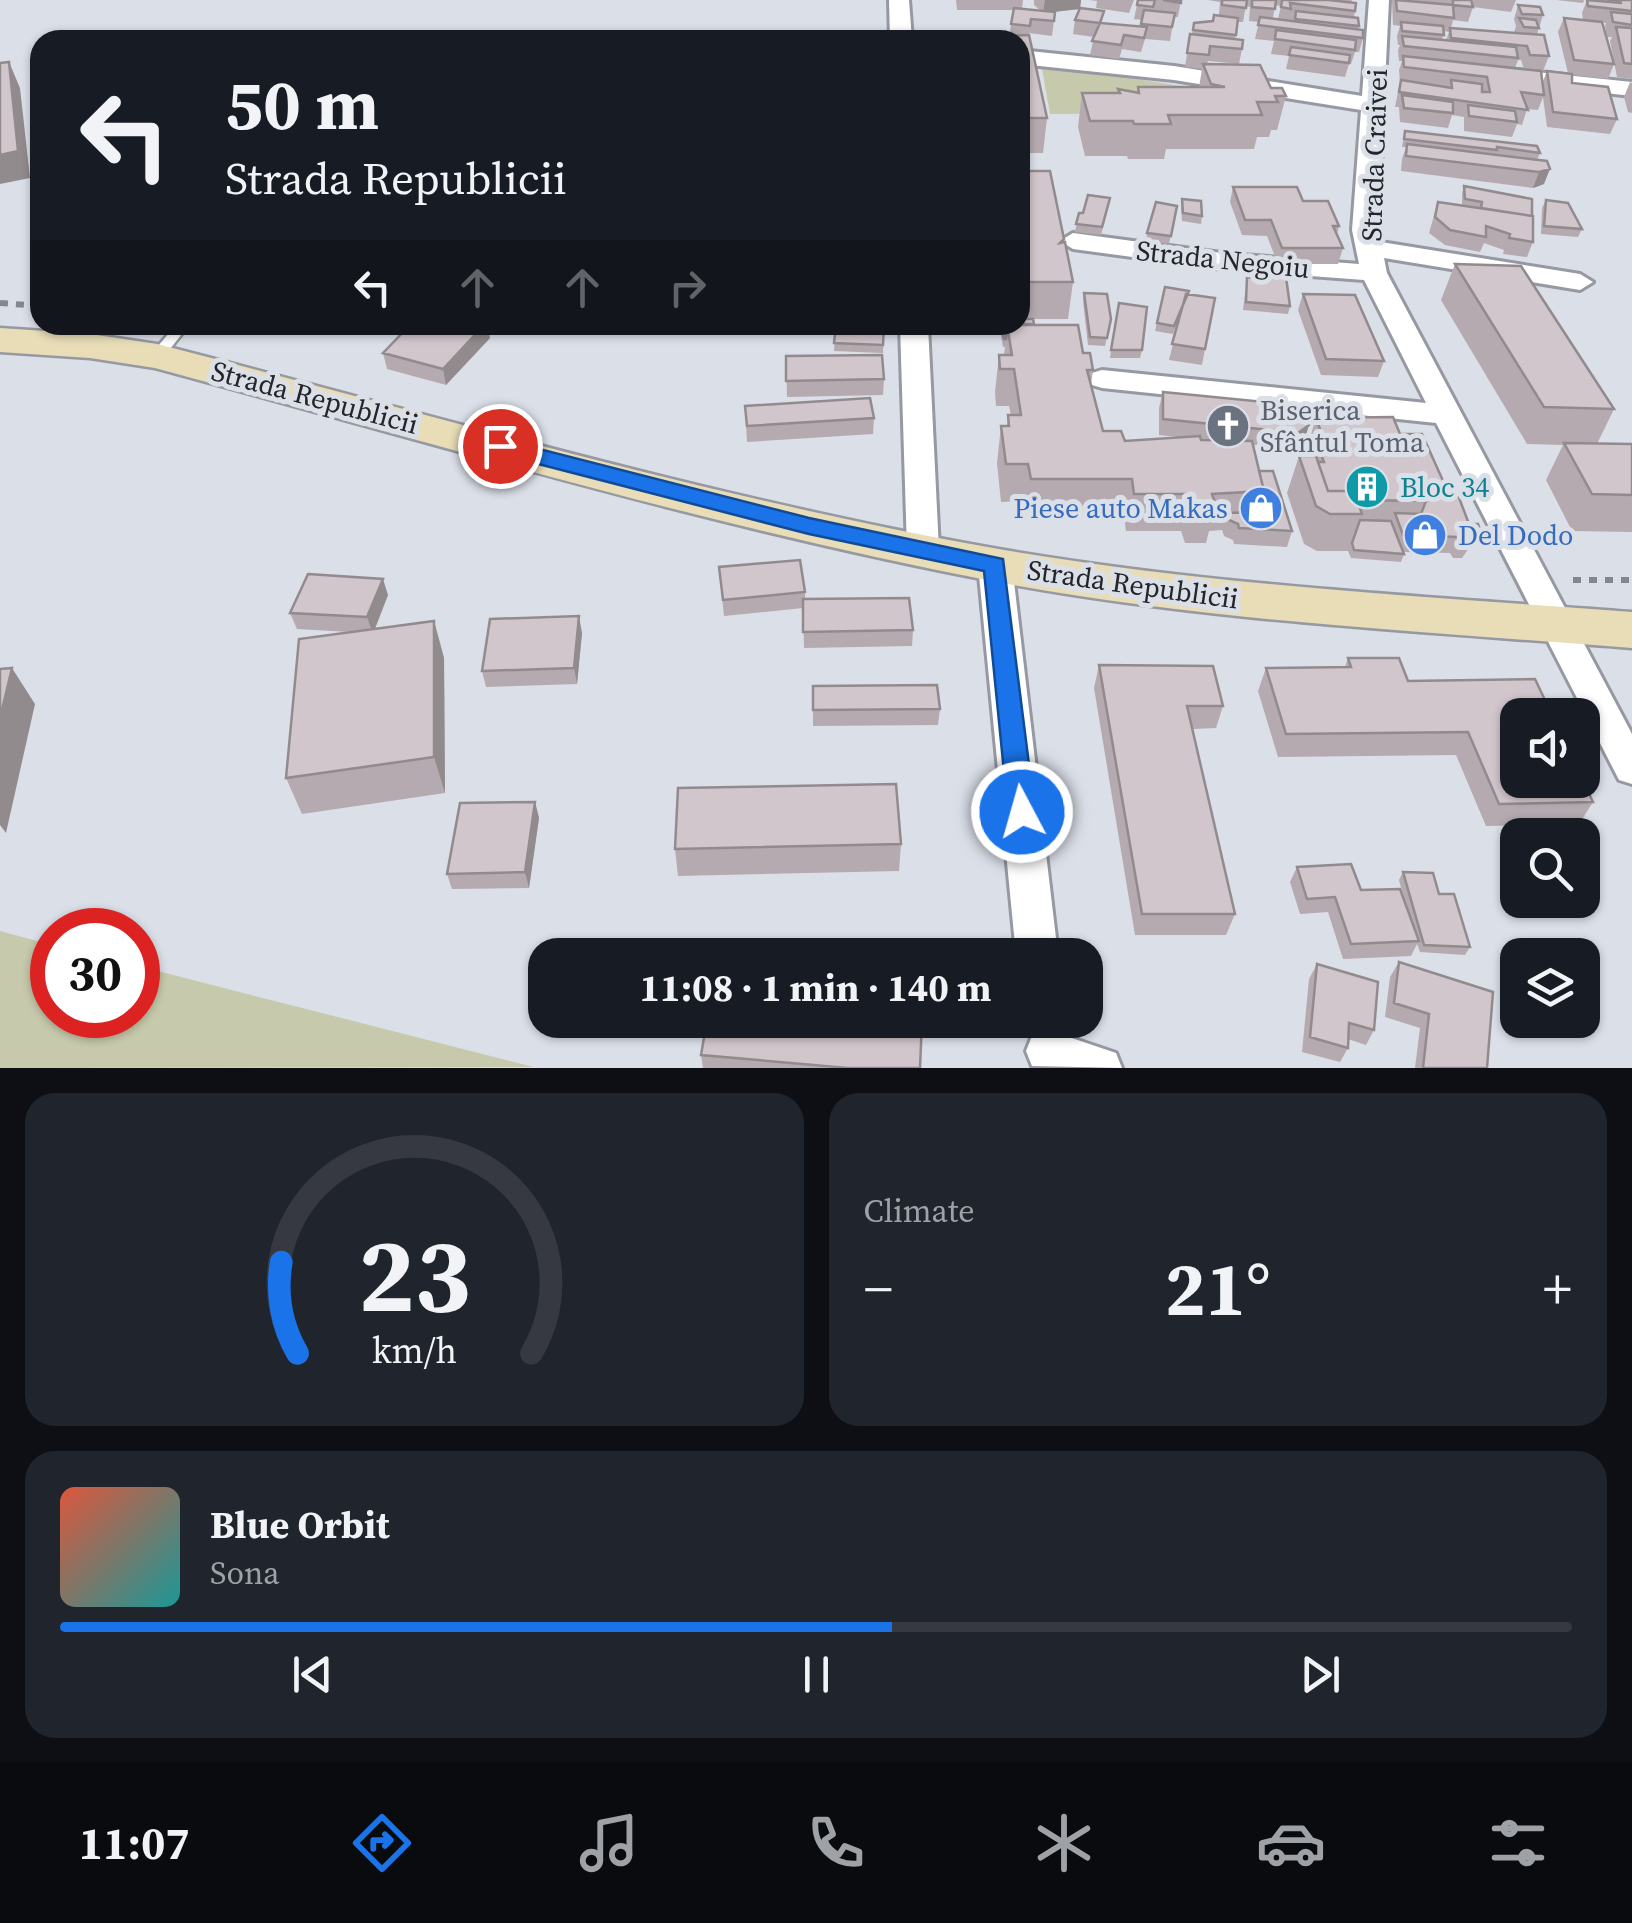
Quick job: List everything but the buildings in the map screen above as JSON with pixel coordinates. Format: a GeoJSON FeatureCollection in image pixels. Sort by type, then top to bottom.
{"type":"FeatureCollection","features":[{"type":"Feature","properties":{"kind":"main road","name":"Strada Republicii"},"geometry":{"type":"LineString","coordinates":[[0,340],[90,346],[170,341],[646,486],[995,565],[1205,596],[1632,630]]}},
{"type":"Feature","properties":{"kind":"street"},"geometry":{"type":"LineString","coordinates":[[898,0],[900,30]]}},
{"type":"Feature","properties":{"kind":"street","name":"Strada Craivei"},"geometry":{"type":"LineString","coordinates":[[1379,0],[1388,64],[1374,105],[1365,230],[1371,260],[1554,626],[1632,769]]}},
{"type":"Feature","properties":{"kind":"street"},"geometry":{"type":"LineString","coordinates":[[1030,58],[1174,73],[1374,105]]}},
{"type":"Feature","properties":{"kind":"street"},"geometry":{"type":"LineString","coordinates":[[1476,73],[1632,89]]}},
{"type":"Feature","properties":{"kind":"street","name":"Strada Negoiu"},"geometry":{"type":"LineString","coordinates":[[1073,242],[1245,264],[1371,260],[1580,282]]}},
{"type":"Feature","properties":{"kind":"street"},"geometry":{"type":"LineString","coordinates":[[914,335],[923,550]]}},
{"type":"Feature","properties":{"kind":"street"},"geometry":{"type":"LineString","coordinates":[[1102,378],[1448,414]]}},
{"type":"Feature","properties":{"kind":"street"},"geometry":{"type":"LineString","coordinates":[[995,565],[1036,938]]}},
{"type":"Feature","properties":{"kind":"street"},"geometry":{"type":"LineString","coordinates":[[1047,1046],[1100,1068]]}},
{"type":"Feature","properties":{"kind":"path"},"geometry":{"type":"LineString","coordinates":[[0,303],[30,305]]}},
{"type":"Feature","properties":{"kind":"green space"},"geometry":{"type":"Polygon","coordinates":[[[1041,63],[1186,87],[1197,113],[1050,114],[1041,63]]]}},
{"type":"Feature","properties":{"kind":"green space"},"geometry":{"type":"Polygon","coordinates":[[[0,931],[30,939],[30,1038],[160,1038],[160,972],[533,1067],[0,1068],[0,931]]]}},
{"type":"Feature","properties":{"kind":"place","name":"Biserica Sfântul Toma"},"geometry":{"type":"Point","coordinates":[1228,426]}},
{"type":"Feature","properties":{"kind":"place","name":"Bloc 34"},"geometry":{"type":"Point","coordinates":[1367,487]}},
{"type":"Feature","properties":{"kind":"place","name":"Piese auto Makas"},"geometry":{"type":"Point","coordinates":[1261,508]}},
{"type":"Feature","properties":{"kind":"place","name":"Del Dodo"},"geometry":{"type":"Point","coordinates":[1425,535]}},
{"type":"Feature","properties":{"kind":"route"},"geometry":{"type":"LineString","coordinates":[[500,446],[809,526],[995,565],[1022,812]]}}]}
